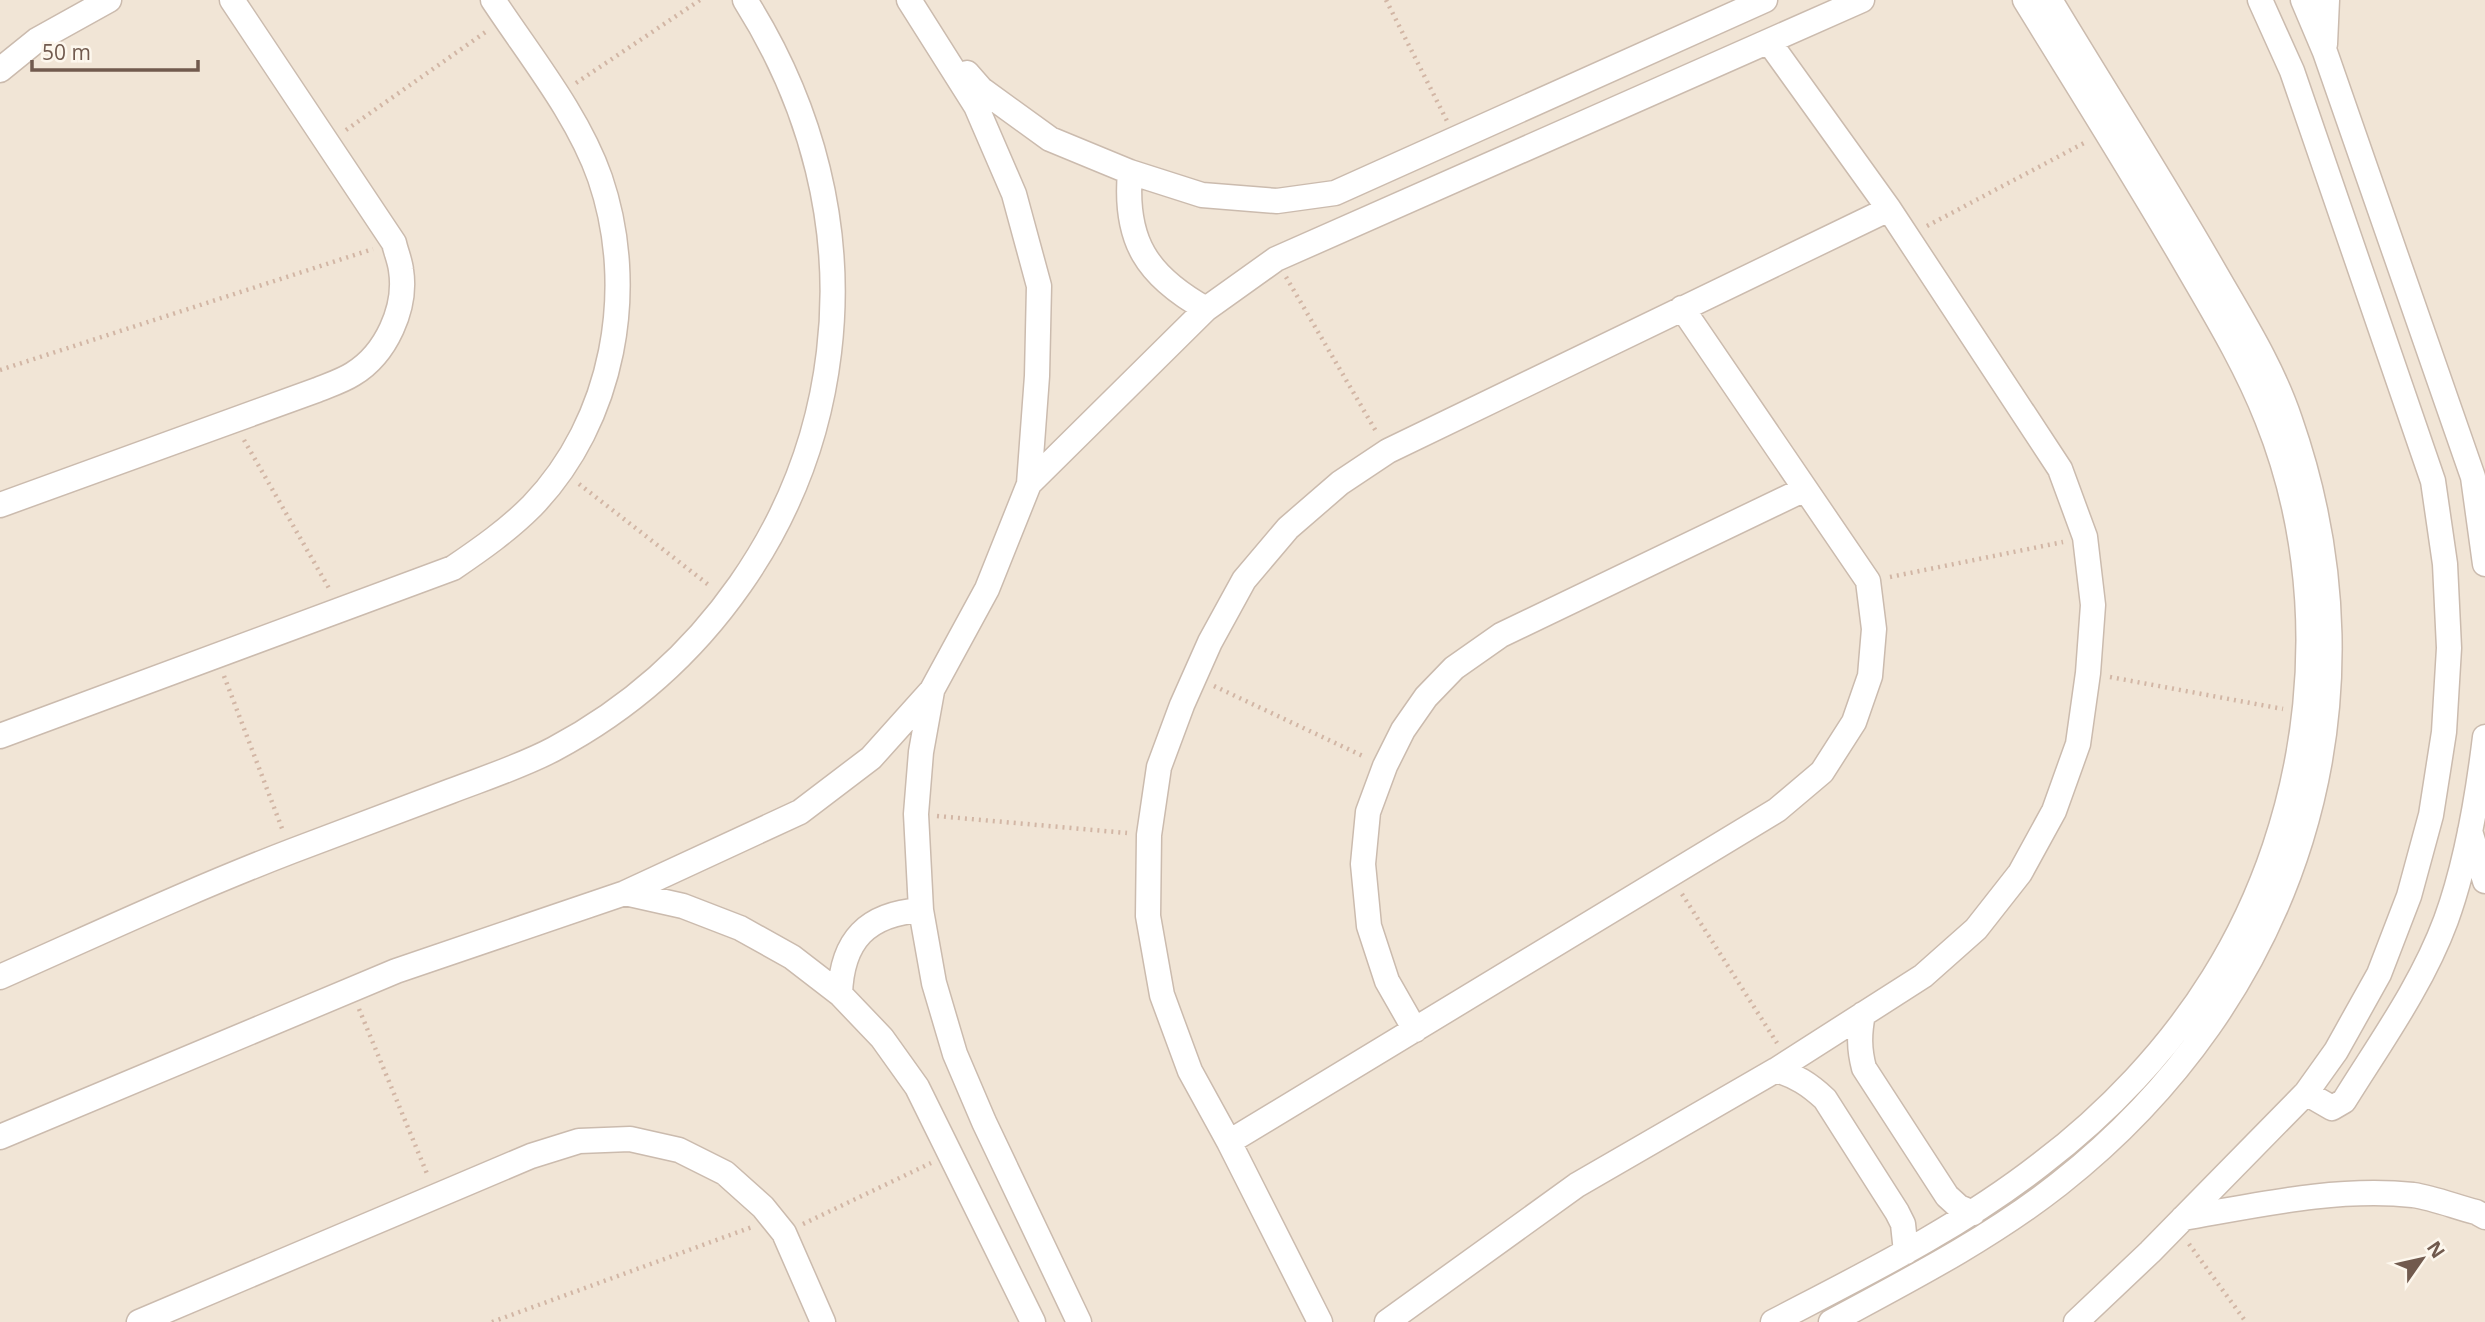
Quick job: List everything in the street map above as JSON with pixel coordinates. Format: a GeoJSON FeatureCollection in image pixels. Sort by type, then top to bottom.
{"type":"FeatureCollection","features":[{"type":"Feature","properties":{"kind":"street"},"geometry":{"type":"LineString","coordinates":[[0,70],[37,40],[109,0]]}},
{"type":"Feature","properties":{"kind":"street"},"geometry":{"type":"LineString","coordinates":[[0,505],[353,374],[375,355],[392,330],[401,302],[402,272],[394,243],[232,0]]}},
{"type":"Feature","properties":{"kind":"street"},"geometry":{"type":"LineString","coordinates":[[0,977],[219,879],[481,780],[552,750],[619,710],[678,660],[730,602],[772,536],[804,465],[824,390],[834,313],[831,235],[817,158],[791,84],[746,0]]}},
{"type":"Feature","properties":{"kind":"street"},"geometry":{"type":"LineString","coordinates":[[0,1137],[396,971],[625,893],[800,812],[871,758],[932,690],[987,589],[1029,484],[1037,376],[1038,286],[1014,194],[976,106],[909,0]]}},
{"type":"Feature","properties":{"kind":"street"},"geometry":{"type":"LineString","coordinates":[[1029,484],[1206,309],[1276,259],[1862,0]]}},
{"type":"Feature","properties":{"kind":"street"},"geometry":{"type":"LineString","coordinates":[[2076,1322],[2306,1093],[2336,1051],[2379,974],[2410,896],[2433,803],[2444,732],[2449,648],[2445,564],[2432,481],[2292,71],[2260,0]]}},
{"type":"Feature","properties":{"kind":"street"},"geometry":{"type":"LineString","coordinates":[[2303,0],[2325,52],[2479,482],[2485,564]]}},
{"type":"Feature","properties":{"kind":"street"},"geometry":{"type":"LineString","coordinates":[[2325,52],[2327,0]]}},
{"type":"Feature","properties":{"kind":"street"},"geometry":{"type":"LineString","coordinates":[[925,25],[981,89],[1050,139],[1130,172],[1202,195],[1277,201],[1335,193],[1762,1]]}},
{"type":"Feature","properties":{"kind":"street"},"geometry":{"type":"LineString","coordinates":[[1773,1322],[1906,1252],[1973,1213],[2043,1163],[2109,1104],[2171,1038],[2213,979],[2248,916],[2275,848],[2295,779],[2305,713],[2309,634],[2303,562],[2290,491],[2268,421],[2239,355],[2156,212],[2105,132],[2034,1]]}},
{"type":"Feature","properties":{"kind":"street"},"geometry":{"type":"LineString","coordinates":[[1831,1322],[1985,1237],[2059,1184],[2128,1123],[2188,1055],[2232,994],[2268,928],[2296,858],[2316,786],[2328,712],[2331,637],[2326,562],[2312,488],[2289,416],[2259,347],[2175,202],[2034,1]]}},
{"type":"Feature","properties":{"kind":"street"},"geometry":{"type":"LineString","coordinates":[[0,736],[453,568],[495,540],[514,523],[533,505],[561,470],[584,431],[602,389],[613,346],[618,289],[614,233],[600,177],[576,126],[499,9]]}},
{"type":"Feature","properties":{"kind":"street"},"geometry":{"type":"LineString","coordinates":[[1387,1322],[1577,1185],[1782,1065],[1923,976],[1976,929],[2020,873],[2054,811],[2078,744],[2088,673],[2093,605],[2085,537],[2060,469],[1908,236],[1769,42]]}},
{"type":"Feature","properties":{"kind":"street"},"geometry":{"type":"LineString","coordinates":[[1130,172],[1127,200],[1132,227],[1142,253],[1159,276],[1206,309]]}},
{"type":"Feature","properties":{"kind":"street"},"geometry":{"type":"LineString","coordinates":[[1320,1322],[1190,1071],[1162,995],[1148,916],[1149,835],[1159,767],[1210,642],[1244,580],[1279,538],[1340,483],[1388,452],[1889,209]]}},
{"type":"Feature","properties":{"kind":"street"},"geometry":{"type":"LineString","coordinates":[[1229,1142],[1777,810],[1822,772],[1854,722],[1870,676],[1874,629],[1867,581],[1682,308]]}},
{"type":"Feature","properties":{"kind":"street"},"geometry":{"type":"LineString","coordinates":[[1415,1030],[1387,981],[1369,926],[1363,864],[1368,812],[1385,766],[1403,730],[1426,696],[1454,668],[1501,635],[1805,489]]}},
{"type":"Feature","properties":{"kind":"street"},"geometry":{"type":"LineString","coordinates":[[932,690],[921,752],[916,814],[921,910],[934,983],[955,1054],[984,1122],[1079,1322]]}},
{"type":"Feature","properties":{"kind":"street"},"geometry":{"type":"LineString","coordinates":[[2306,1093],[2332,1108],[2344,1101],[2409,997],[2446,920],[2470,831],[2485,737]]}},
{"type":"Feature","properties":{"kind":"street"},"geometry":{"type":"LineString","coordinates":[[2470,831],[2485,881]]}},
{"type":"Feature","properties":{"kind":"street"},"geometry":{"type":"LineString","coordinates":[[625,893],[683,906],[740,928],[792,957],[840,994],[882,1038],[917,1087],[1033,1322]]}},
{"type":"Feature","properties":{"kind":"street"},"geometry":{"type":"LineString","coordinates":[[840,994],[841,972],[848,951],[861,933],[879,919],[899,911],[921,910]]}},
{"type":"Feature","properties":{"kind":"street"},"geometry":{"type":"LineString","coordinates":[[1863,1014],[1859,1051],[1864,1068],[1947,1196],[1959,1207],[1973,1213]]}},
{"type":"Feature","properties":{"kind":"street"},"geometry":{"type":"LineString","coordinates":[[1782,1065],[1811,1085],[1825,1099],[1897,1212],[1903,1224],[1906,1252]]}},
{"type":"Feature","properties":{"kind":"street"},"geometry":{"type":"LineString","coordinates":[[139,1322],[177,1314],[436,1196],[531,1156],[579,1141],[630,1139],[679,1150],[725,1173],[763,1207],[778,1226],[822,1322]]}},
{"type":"Feature","properties":{"kind":"street"},"geometry":{"type":"LineString","coordinates":[[2179,1222],[2287,1200],[2351,1194],[2415,1195],[2485,1217]]}},
{"type":"Feature","properties":{"kind":"path"},"geometry":{"type":"LineString","coordinates":[[556,96],[700,0]]}},
{"type":"Feature","properties":{"kind":"path"},"geometry":{"type":"LineString","coordinates":[[1386,0],[1456,139]]}},
{"type":"Feature","properties":{"kind":"path"},"geometry":{"type":"LineString","coordinates":[[328,143],[499,9]]}},
{"type":"Feature","properties":{"kind":"path"},"geometry":{"type":"LineString","coordinates":[[1908,236],[2105,132]]}},
{"type":"Feature","properties":{"kind":"path"},"geometry":{"type":"LineString","coordinates":[[0,370],[394,243]]}},
{"type":"Feature","properties":{"kind":"path"},"geometry":{"type":"LineString","coordinates":[[1276,259],[1388,452]]}},
{"type":"Feature","properties":{"kind":"path"},"geometry":{"type":"LineString","coordinates":[[232,421],[341,609]]}},
{"type":"Feature","properties":{"kind":"path"},"geometry":{"type":"LineString","coordinates":[[561,470],[730,602]]}},
{"type":"Feature","properties":{"kind":"path"},"geometry":{"type":"LineString","coordinates":[[1867,581],[2085,537]]}},
{"type":"Feature","properties":{"kind":"path"},"geometry":{"type":"LineString","coordinates":[[217,656],[291,852]]}},
{"type":"Feature","properties":{"kind":"path"},"geometry":{"type":"LineString","coordinates":[[2088,673],[2305,713]]}},
{"type":"Feature","properties":{"kind":"path"},"geometry":{"type":"LineString","coordinates":[[1195,677],[1385,766]]}},
{"type":"Feature","properties":{"kind":"path"},"geometry":{"type":"LineString","coordinates":[[916,814],[1149,835]]}},
{"type":"Feature","properties":{"kind":"path"},"geometry":{"type":"LineString","coordinates":[[1670,875],[1782,1065]]}},
{"type":"Feature","properties":{"kind":"path"},"geometry":{"type":"LineString","coordinates":[[351,990],[436,1196]]}},
{"type":"Feature","properties":{"kind":"path"},"geometry":{"type":"LineString","coordinates":[[492,1322],[778,1226],[951,1154]]}},
{"type":"Feature","properties":{"kind":"path"},"geometry":{"type":"LineString","coordinates":[[2179,1222],[2246,1322]]}},
{"type":"Feature","properties":{"kind":"shaded area"},"geometry":{"type":"Polygon","coordinates":[[[0,0],[2485,0],[2485,1322],[0,1322],[0,0]]]}}]}
